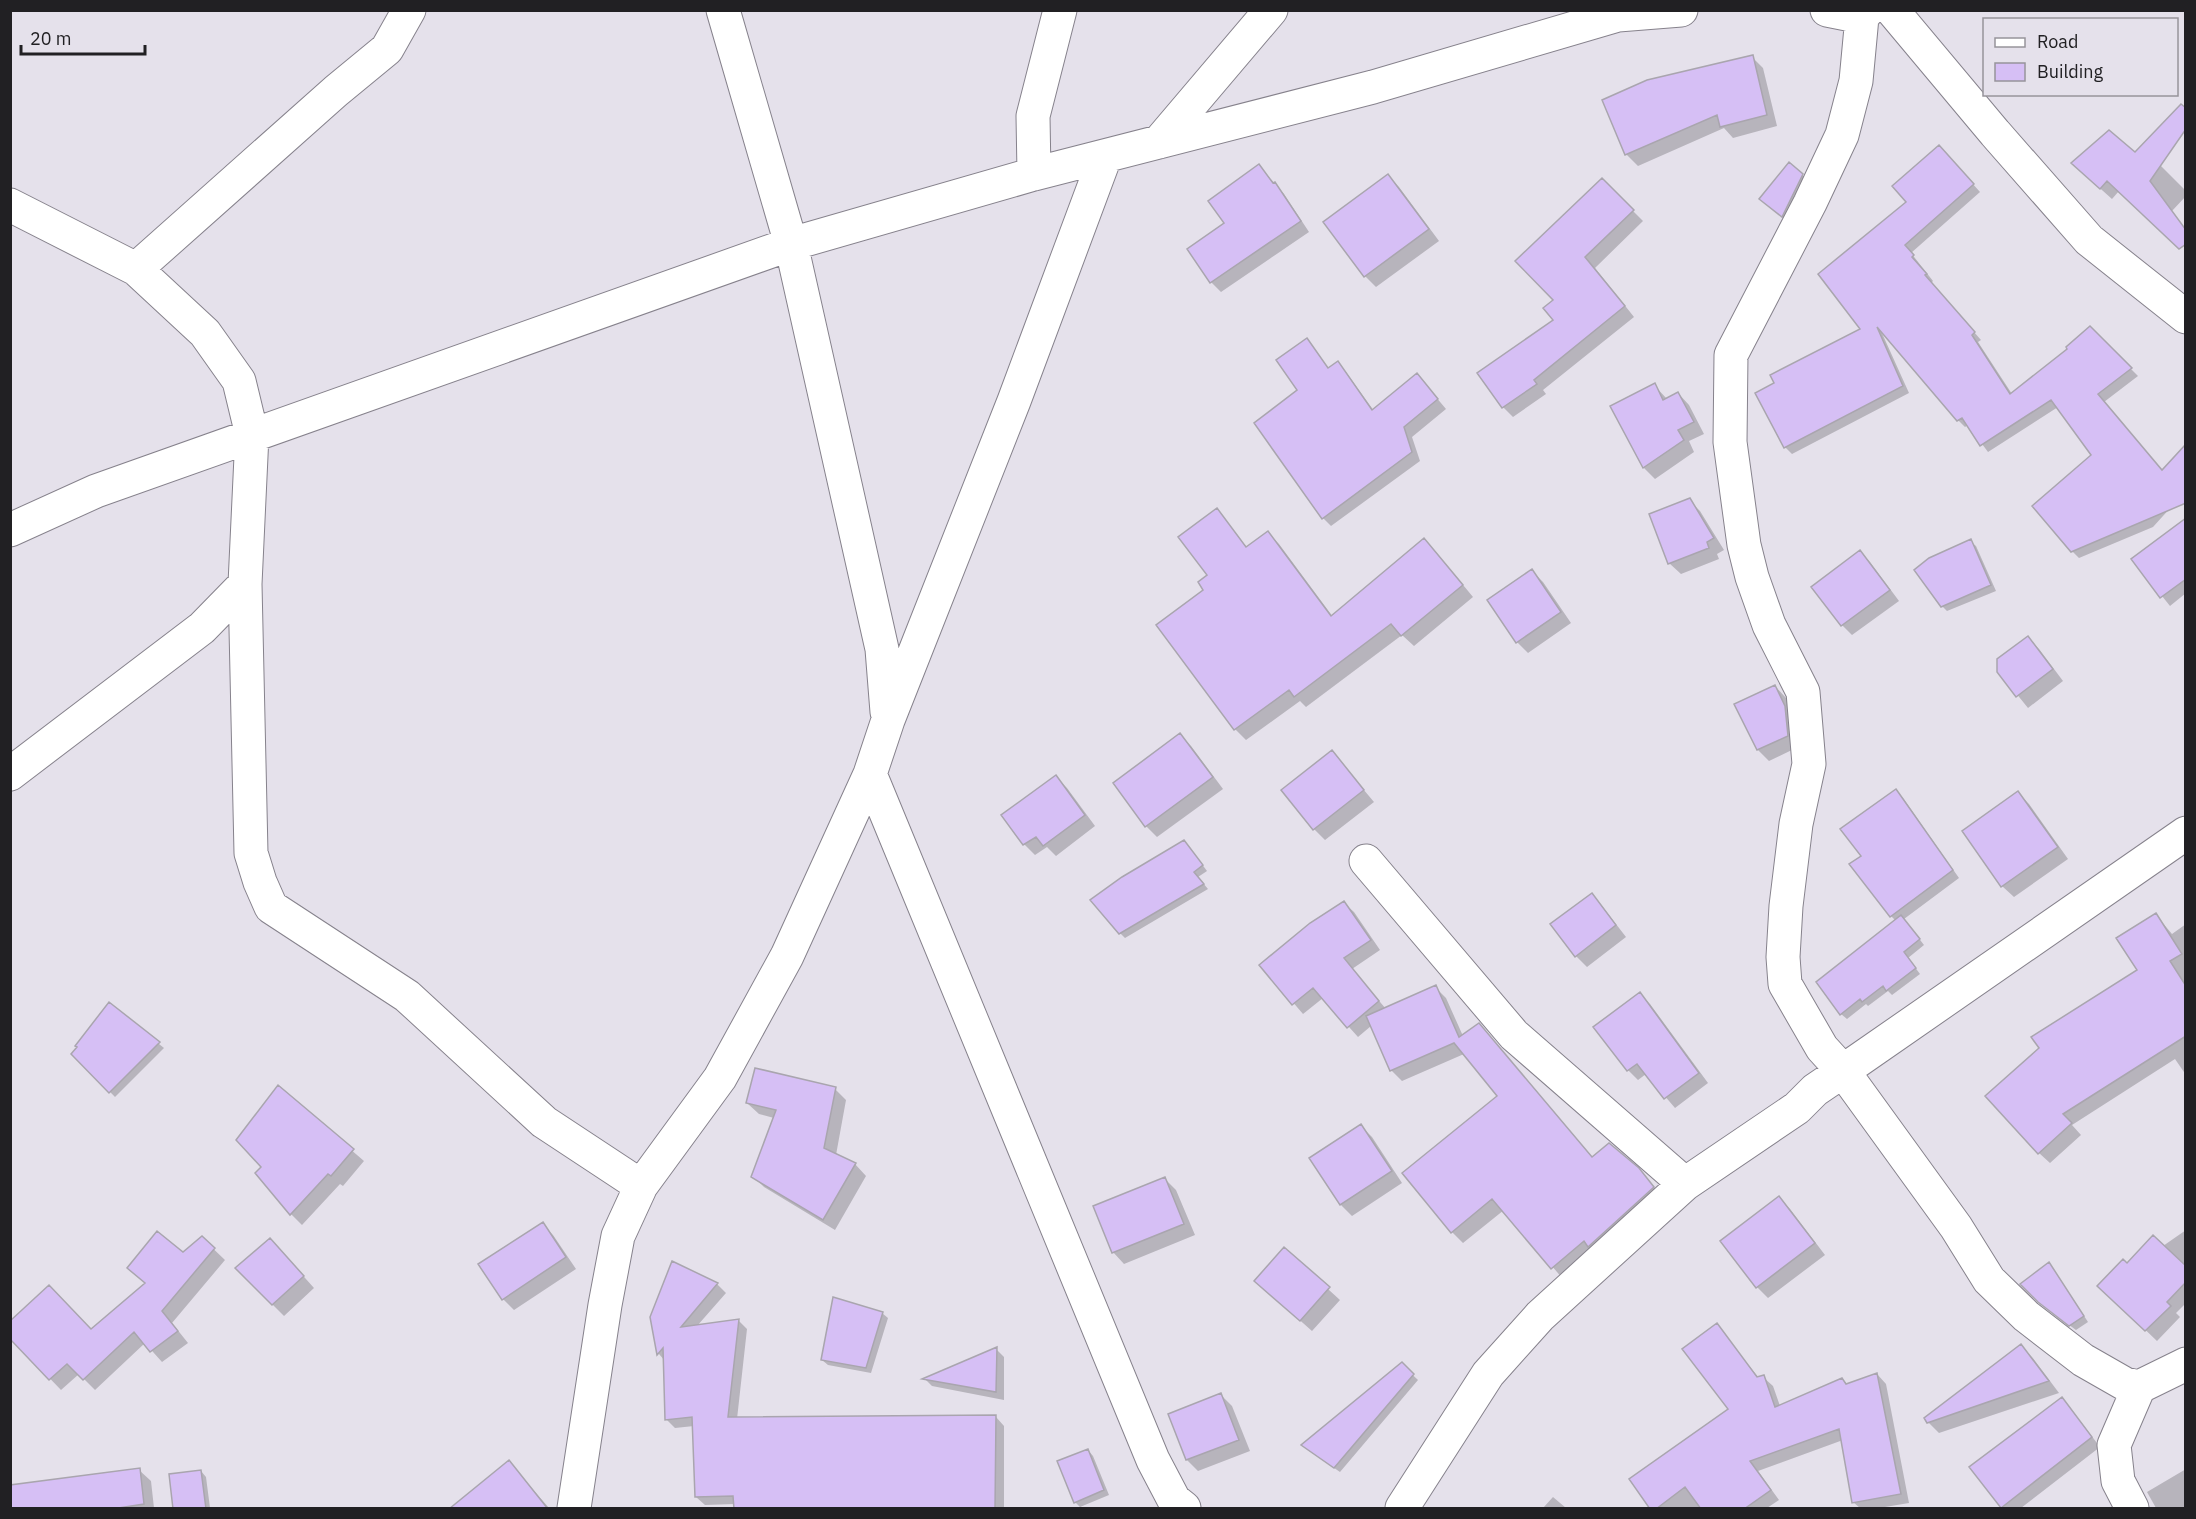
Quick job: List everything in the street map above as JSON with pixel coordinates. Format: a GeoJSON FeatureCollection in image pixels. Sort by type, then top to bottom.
{"type":"FeatureCollection","features":[{"type":"Feature","properties":{"kind":"street"},"geometry":{"type":"LineString","coordinates":[[136,269],[336,91],[387,49],[409,10]]}},
{"type":"Feature","properties":{"kind":"street"},"geometry":{"type":"LineString","coordinates":[[723,10],[792,244],[882,649],[888,720]]}},
{"type":"Feature","properties":{"kind":"street"},"geometry":{"type":"LineString","coordinates":[[1034,174],[1033,116],[1060,10]]}},
{"type":"Feature","properties":{"kind":"street"},"geometry":{"type":"LineString","coordinates":[[1159,142],[1271,10]]}},
{"type":"Feature","properties":{"kind":"street"},"geometry":{"type":"LineString","coordinates":[[10,530],[96,492],[792,244],[1034,174],[1373,87],[1618,15],[1681,10]]}},
{"type":"Feature","properties":{"kind":"street"},"geometry":{"type":"LineString","coordinates":[[1827,10],[1874,13],[1995,133],[2089,240],[2186,317]]}},
{"type":"Feature","properties":{"kind":"street"},"geometry":{"type":"LineString","coordinates":[[1874,13],[1842,135],[1810,203],[1731,356],[1730,442],[1744,545],[1752,577],[1769,625],[1803,692],[1809,764],[1796,824],[1786,906],[1783,957],[1785,984],[1822,1048],[1843,1071],[1956,1227],[1989,1280],[2026,1316],[2083,1360],[2125,1384],[2139,1387],[2186,1364]]}},
{"type":"Feature","properties":{"kind":"street"},"geometry":{"type":"LineString","coordinates":[[574,1509],[605,1305],[618,1236],[642,1186],[720,1078],[787,956],[870,774],[888,720],[1023,379],[1106,157]]}},
{"type":"Feature","properties":{"kind":"street"},"geometry":{"type":"LineString","coordinates":[[10,205],[136,269],[205,333],[239,381],[252,435],[245,584],[251,853],[271,907],[406,996],[544,1122],[642,1186]]}},
{"type":"Feature","properties":{"kind":"street"},"geometry":{"type":"LineString","coordinates":[[10,774],[202,628],[245,584]]}},
{"type":"Feature","properties":{"kind":"street"},"geometry":{"type":"LineString","coordinates":[[870,774],[1153,1460],[1174,1500],[1184,1509]]}},
{"type":"Feature","properties":{"kind":"street"},"geometry":{"type":"LineString","coordinates":[[1402,1509],[1488,1374],[1540,1316],[1685,1184],[1797,1108],[1815,1090],[2186,833]]}},
{"type":"Feature","properties":{"kind":"street"},"geometry":{"type":"LineString","coordinates":[[1366,861],[1514,1035],[1685,1184]]}},
{"type":"Feature","properties":{"kind":"street"},"geometry":{"type":"LineString","coordinates":[[2132,1509],[2118,1481],[2114,1446],[2139,1387]]}},
{"type":"Feature","properties":{"kind":"building"},"geometry":{"type":"Polygon","coordinates":[[[1753,55],[1767,115],[1720,127],[1717,115],[1625,155],[1602,100],[1647,80],[1753,55]]]}},
{"type":"Feature","properties":{"kind":"building"},"geometry":{"type":"Polygon","coordinates":[[[2181,104],[2186,108],[2186,129],[2150,181],[2186,230],[2186,244],[2179,249],[2107,181],[2100,189],[2071,163],[2109,130],[2135,152],[2181,104]]]}},
{"type":"Feature","properties":{"kind":"building"},"geometry":{"type":"Polygon","coordinates":[[[1939,145],[1974,184],[1905,245],[1914,255],[1912,257],[1975,332],[1972,335],[2010,394],[2067,349],[2066,347],[2090,326],[2132,368],[2098,394],[2162,470],[2186,444],[2186,503],[2071,552],[2032,506],[2091,455],[2051,400],[1980,446],[1962,418],[1957,421],[1877,327],[1903,386],[1784,448],[1755,393],[1774,383],[1770,375],[1860,329],[1818,274],[1906,202],[1892,186],[1939,145]]]}},
{"type":"Feature","properties":{"kind":"building"},"geometry":{"type":"Polygon","coordinates":[[[1789,162],[1803,174],[1782,217],[1759,199],[1789,162]]]}},
{"type":"Feature","properties":{"kind":"building"},"geometry":{"type":"Polygon","coordinates":[[[1259,164],[1273,183],[1275,182],[1301,221],[1210,283],[1187,249],[1224,223],[1208,201],[1259,164]]]}},
{"type":"Feature","properties":{"kind":"building"},"geometry":{"type":"Polygon","coordinates":[[[1388,174],[1429,229],[1364,277],[1323,222],[1388,174]]]}},
{"type":"Feature","properties":{"kind":"building"},"geometry":{"type":"Polygon","coordinates":[[[1602,178],[1634,210],[1585,257],[1625,306],[1534,380],[1537,384],[1502,408],[1477,373],[1553,320],[1543,308],[1553,300],[1515,261],[1602,178]]]}},
{"type":"Feature","properties":{"kind":"building"},"geometry":{"type":"Polygon","coordinates":[[[1307,338],[1328,368],[1338,361],[1372,410],[1417,373],[1438,399],[1404,427],[1412,452],[1322,519],[1254,423],[1297,390],[1276,360],[1307,338]]]}},
{"type":"Feature","properties":{"kind":"building"},"geometry":{"type":"Polygon","coordinates":[[[1655,383],[1663,400],[1678,392],[1694,422],[1678,430],[1684,440],[1643,468],[1610,406],[1655,383]]]}},
{"type":"Feature","properties":{"kind":"building"},"geometry":{"type":"Polygon","coordinates":[[[1690,498],[1714,538],[1707,542],[1709,548],[1668,564],[1649,514],[1690,498]]]}},
{"type":"Feature","properties":{"kind":"building"},"geometry":{"type":"Polygon","coordinates":[[[1217,508],[1246,547],[1268,531],[1331,616],[1424,538],[1463,585],[1401,636],[1391,624],[1294,697],[1289,690],[1234,730],[1156,625],[1203,590],[1198,582],[1207,575],[1178,537],[1217,508]]]}},
{"type":"Feature","properties":{"kind":"building"},"geometry":{"type":"Polygon","coordinates":[[[2186,518],[2186,579],[2160,598],[2131,559],[2186,518]]]}},
{"type":"Feature","properties":{"kind":"building"},"geometry":{"type":"Polygon","coordinates":[[[1971,539],[1991,585],[1941,607],[1914,570],[1929,558],[1971,539]]]}},
{"type":"Feature","properties":{"kind":"building"},"geometry":{"type":"Polygon","coordinates":[[[1860,550],[1890,590],[1841,626],[1811,587],[1860,550]]]}},
{"type":"Feature","properties":{"kind":"building"},"geometry":{"type":"Polygon","coordinates":[[[1532,569],[1561,612],[1516,643],[1487,600],[1532,569]]]}},
{"type":"Feature","properties":{"kind":"building"},"geometry":{"type":"Polygon","coordinates":[[[2028,636],[2053,669],[2016,697],[1997,672],[1997,659],[2028,636]]]}},
{"type":"Feature","properties":{"kind":"building"},"geometry":{"type":"Polygon","coordinates":[[[1775,685],[1785,706],[1788,736],[1757,750],[1734,704],[1775,685]]]}},
{"type":"Feature","properties":{"kind":"building"},"geometry":{"type":"Polygon","coordinates":[[[1180,733],[1213,777],[1145,827],[1113,783],[1180,733]]]}},
{"type":"Feature","properties":{"kind":"building"},"geometry":{"type":"Polygon","coordinates":[[[1332,750],[1364,790],[1313,830],[1281,790],[1332,750]]]}},
{"type":"Feature","properties":{"kind":"building"},"geometry":{"type":"Polygon","coordinates":[[[1056,775],[1085,815],[1043,846],[1036,837],[1023,845],[1001,815],[1056,775]]]}},
{"type":"Feature","properties":{"kind":"building"},"geometry":{"type":"Polygon","coordinates":[[[1896,789],[1953,870],[1890,917],[1849,864],[1861,856],[1840,829],[1896,789]]]}},
{"type":"Feature","properties":{"kind":"building"},"geometry":{"type":"Polygon","coordinates":[[[2018,791],[2058,847],[2001,887],[1962,831],[2018,791]]]}},
{"type":"Feature","properties":{"kind":"building"},"geometry":{"type":"Polygon","coordinates":[[[1184,840],[1203,865],[1194,872],[1204,884],[1119,934],[1090,900],[1122,877],[1184,840]]]}},
{"type":"Feature","properties":{"kind":"building"},"geometry":{"type":"Polygon","coordinates":[[[1592,893],[1616,925],[1575,957],[1550,924],[1592,893]]]}},
{"type":"Feature","properties":{"kind":"building"},"geometry":{"type":"Polygon","coordinates":[[[1344,901],[1371,940],[1344,958],[1379,1001],[1347,1028],[1313,988],[1292,1005],[1259,965],[1310,923],[1344,901]]]}},
{"type":"Feature","properties":{"kind":"building"},"geometry":{"type":"Polygon","coordinates":[[[2156,913],[2182,954],[2170,961],[2186,986],[2186,1036],[2063,1114],[2072,1123],[2038,1154],[1985,1096],[2039,1048],[2031,1037],[2137,970],[2116,938],[2156,913]]]}},
{"type":"Feature","properties":{"kind":"building"},"geometry":{"type":"Polygon","coordinates":[[[1901,915],[1920,939],[1904,952],[1916,968],[1886,991],[1883,986],[1862,1002],[1860,999],[1840,1015],[1816,982],[1901,915]]]}},
{"type":"Feature","properties":{"kind":"building"},"geometry":{"type":"Polygon","coordinates":[[[1436,985],[1459,1037],[1479,1023],[1592,1157],[1609,1143],[1639,1168],[1654,1187],[1588,1247],[1584,1241],[1551,1269],[1492,1199],[1451,1233],[1402,1173],[1497,1096],[1454,1043],[1390,1071],[1366,1016],[1436,985]]]}},
{"type":"Feature","properties":{"kind":"building"},"geometry":{"type":"Polygon","coordinates":[[[1640,992],[1699,1073],[1664,1099],[1637,1064],[1627,1071],[1593,1027],[1640,992]]]}},
{"type":"Feature","properties":{"kind":"building"},"geometry":{"type":"Polygon","coordinates":[[[109,1002],[160,1042],[109,1093],[71,1054],[109,1002]]]}},
{"type":"Feature","properties":{"kind":"building"},"geometry":{"type":"Polygon","coordinates":[[[755,1068],[836,1087],[824,1148],[856,1163],[823,1220],[751,1177],[776,1110],[746,1103],[755,1068]]]}},
{"type":"Feature","properties":{"kind":"building"},"geometry":{"type":"Polygon","coordinates":[[[278,1085],[354,1149],[331,1176],[328,1174],[290,1215],[255,1173],[261,1167],[236,1140],[278,1085]]]}},
{"type":"Feature","properties":{"kind":"building"},"geometry":{"type":"Polygon","coordinates":[[[1361,1124],[1392,1171],[1340,1205],[1309,1158],[1361,1124]]]}},
{"type":"Feature","properties":{"kind":"building"},"geometry":{"type":"Polygon","coordinates":[[[1165,1177],[1184,1224],[1112,1253],[1093,1206],[1165,1177]]]}},
{"type":"Feature","properties":{"kind":"building"},"geometry":{"type":"Polygon","coordinates":[[[1779,1196],[1815,1243],[1756,1288],[1720,1241],[1779,1196]]]}},
{"type":"Feature","properties":{"kind":"building"},"geometry":{"type":"Polygon","coordinates":[[[543,1222],[566,1257],[502,1300],[478,1264],[543,1222]]]}},
{"type":"Feature","properties":{"kind":"building"},"geometry":{"type":"Polygon","coordinates":[[[157,1231],[183,1252],[202,1236],[215,1248],[162,1311],[178,1331],[150,1352],[134,1332],[83,1380],[67,1364],[49,1380],[10,1339],[10,1321],[49,1285],[91,1329],[145,1283],[127,1268],[157,1231]]]}},
{"type":"Feature","properties":{"kind":"building"},"geometry":{"type":"Polygon","coordinates":[[[2153,1235],[2186,1266],[2186,1282],[2167,1302],[2171,1306],[2145,1331],[2097,1286],[2123,1259],[2127,1263],[2153,1235]]]}},
{"type":"Feature","properties":{"kind":"building"},"geometry":{"type":"Polygon","coordinates":[[[270,1238],[304,1276],[272,1305],[235,1268],[270,1238]]]}},
{"type":"Feature","properties":{"kind":"building"},"geometry":{"type":"Polygon","coordinates":[[[1284,1247],[1330,1287],[1300,1321],[1254,1281],[1284,1247]]]}},
{"type":"Feature","properties":{"kind":"building"},"geometry":{"type":"Polygon","coordinates":[[[672,1261],[718,1283],[681,1327],[739,1319],[728,1417],[996,1415],[995,1509],[734,1509],[733,1496],[695,1497],[692,1417],[665,1420],[663,1348],[657,1355],[650,1317],[672,1261]]]}},
{"type":"Feature","properties":{"kind":"building"},"geometry":{"type":"Polygon","coordinates":[[[2049,1262],[2084,1316],[2069,1326],[2038,1302],[2020,1284],[2049,1262]]]}},
{"type":"Feature","properties":{"kind":"building"},"geometry":{"type":"Polygon","coordinates":[[[833,1297],[883,1312],[866,1368],[821,1360],[833,1297]]]}},
{"type":"Feature","properties":{"kind":"building"},"geometry":{"type":"Polygon","coordinates":[[[1717,1323],[1757,1377],[1764,1375],[1775,1407],[1842,1378],[1846,1384],[1877,1373],[1901,1494],[1852,1503],[1839,1429],[1750,1461],[1771,1490],[1744,1509],[1701,1509],[1685,1487],[1656,1509],[1650,1509],[1629,1479],[1728,1409],[1682,1349],[1717,1323]]]}},
{"type":"Feature","properties":{"kind":"building"},"geometry":{"type":"Polygon","coordinates":[[[2021,1344],[2049,1381],[1927,1423],[1924,1418],[2021,1344]]]}},
{"type":"Feature","properties":{"kind":"building"},"geometry":{"type":"Polygon","coordinates":[[[997,1347],[996,1392],[922,1379],[997,1347]]]}},
{"type":"Feature","properties":{"kind":"building"},"geometry":{"type":"Polygon","coordinates":[[[1402,1362],[1414,1374],[1334,1468],[1301,1445],[1402,1362]]]}},
{"type":"Feature","properties":{"kind":"building"},"geometry":{"type":"Polygon","coordinates":[[[1221,1393],[1239,1440],[1186,1460],[1168,1414],[1221,1393]]]}},
{"type":"Feature","properties":{"kind":"building"},"geometry":{"type":"Polygon","coordinates":[[[2062,1397],[2092,1437],[2001,1508],[1969,1467],[2062,1397]]]}},
{"type":"Feature","properties":{"kind":"building"},"geometry":{"type":"Polygon","coordinates":[[[1088,1449],[1104,1490],[1074,1503],[1057,1461],[1088,1449]]]}},
{"type":"Feature","properties":{"kind":"building"},"geometry":{"type":"Polygon","coordinates":[[[509,1460],[548,1509],[449,1509],[509,1460]]]}},
{"type":"Feature","properties":{"kind":"building"},"geometry":{"type":"Polygon","coordinates":[[[140,1468],[144,1504],[112,1509],[10,1509],[10,1485],[140,1468]]]}},
{"type":"Feature","properties":{"kind":"building"},"geometry":{"type":"Polygon","coordinates":[[[201,1470],[206,1509],[173,1509],[169,1474],[201,1470]]]}}]}
